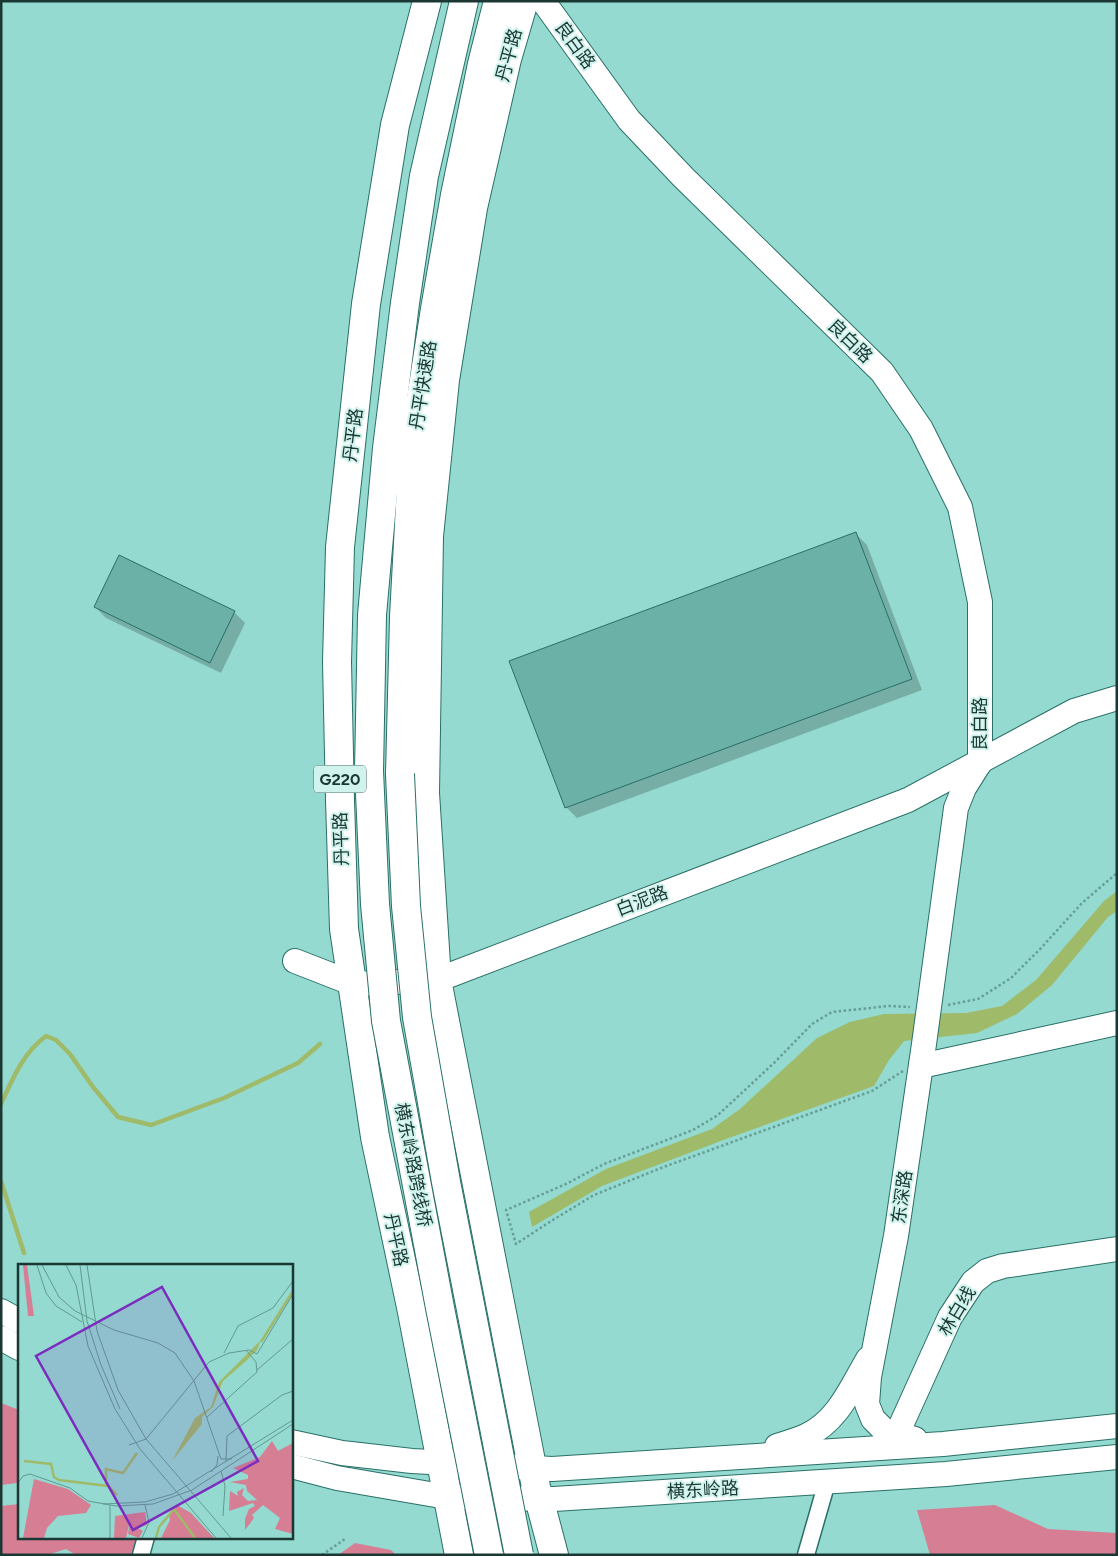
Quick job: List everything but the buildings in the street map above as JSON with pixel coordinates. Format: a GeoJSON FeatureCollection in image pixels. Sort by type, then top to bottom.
{"type":"FeatureCollection","features":[{"type":"Feature","properties":{"kind":"highway","name":"丹平路"},"geometry":{"type":"LineString","coordinates":[[426,1],[395,125],[366,304],[340,547],[337,662],[344,929],[354,984],[358,1029],[375,1137],[411,1307],[459,1555]]}},
{"type":"Feature","properties":{"kind":"highway","name":"丹平快速路"},"geometry":{"type":"LineString","coordinates":[[369,771],[372,615],[387,448],[405,303],[424,176],[464,1]]}},
{"type":"Feature","properties":{"kind":"highway","name":"丹平路"},"geometry":{"type":"LineString","coordinates":[[522,3],[507,59],[473,208],[445,380],[429,536],[425,793],[436,980],[532,1467],[554,1555]]}},
{"type":"Feature","properties":{"kind":"highway","name":"丹平快速路"},"geometry":{"type":"LineString","coordinates":[[400,774],[404,617],[412,450],[455,195],[482,64],[522,3]]}},
{"type":"Feature","properties":{"kind":"highway"},"geometry":{"type":"LineString","coordinates":[[366,304],[424,176]]}},
{"type":"Feature","properties":{"kind":"highway"},"geometry":{"type":"LineString","coordinates":[[455,195],[457,303]]}},
{"type":"Feature","properties":{"kind":"highway","name":"横东岭路跨线桥"},"geometry":{"type":"LineString","coordinates":[[369,771],[374,904],[386,1020],[489,1555]]}},
{"type":"Feature","properties":{"kind":"highway","name":"横东岭路跨线桥"},"geometry":{"type":"LineString","coordinates":[[400,774],[406,906],[417,1017],[446,1182],[519,1555]]}},
{"type":"Feature","properties":{"kind":"street","name":"良白路"},"geometry":{"type":"LineString","coordinates":[[522,3],[683,177],[882,372],[922,429],[960,507],[980,602],[980,763]]}},
{"type":"Feature","properties":{"kind":"street","name":"白泥路"},"geometry":{"type":"LineString","coordinates":[[295,961],[354,984],[436,980],[899,803],[980,763],[1074,711],[1117,698]]}},
{"type":"Feature","properties":{"kind":"street"},"geometry":{"type":"LineString","coordinates":[[928,1008],[956,808],[964,788],[980,763]]}},
{"type":"Feature","properties":{"kind":"street","name":"东深路"},"geometry":{"type":"LineString","coordinates":[[893,1440],[873,1419],[867,1404],[869,1377],[896,1236],[923,1055],[928,1008]]}},
{"type":"Feature","properties":{"kind":"street"},"geometry":{"type":"LineString","coordinates":[[923,1055],[1117,1023]]}},
{"type":"Feature","properties":{"kind":"street","name":"林白线"},"geometry":{"type":"LineString","coordinates":[[893,1440],[950,1317],[973,1282],[987,1271],[1003,1266],[1117,1249]]}},
{"type":"Feature","properties":{"kind":"street"},"geometry":{"type":"LineString","coordinates":[[1,1311],[18,1320]]}},
{"type":"Feature","properties":{"kind":"street"},"geometry":{"type":"LineString","coordinates":[[1,1338],[18,1347]]}},
{"type":"Feature","properties":{"kind":"street","name":"东深路"},"geometry":{"type":"LineString","coordinates":[[752,1455],[806,1436],[820,1428],[836,1414],[874,1349]]}},
{"type":"Feature","properties":{"kind":"street","name":"横东岭路"},"geometry":{"type":"LineString","coordinates":[[292,1442],[342,1453],[412,1461],[552,1469],[752,1455],[893,1440],[943,1444],[1117,1426]]}},
{"type":"Feature","properties":{"kind":"street","name":"横东岭路"},"geometry":{"type":"LineString","coordinates":[[292,1466],[337,1478],[447,1497],[539,1499],[946,1474],[1117,1457]]}},
{"type":"Feature","properties":{"kind":"street"},"geometry":{"type":"LineString","coordinates":[[806,1555],[827,1482]]}},
{"type":"Feature","properties":{"kind":"street"},"geometry":{"type":"LineString","coordinates":[[141,1555],[146,1538]]}},
{"type":"Feature","properties":{"kind":"path"},"geometry":{"type":"LineString","coordinates":[[923,1055],[872,1092],[661,1168],[594,1195],[548,1222],[516,1244],[506,1210],[568,1183],[604,1164],[692,1130],[718,1115],[775,1062],[812,1024],[832,1012],[889,1006],[928,1008],[978,999],[1010,978],[1041,948],[1082,903],[1117,873]]}},
{"type":"Feature","properties":{"kind":"path"},"geometry":{"type":"LineString","coordinates":[[322,1555],[345,1539]]}},
{"type":"Feature","properties":{"kind":"shaded area"},"geometry":{"type":"Polygon","coordinates":[[[1117,891],[1117,911],[1108,917],[1052,985],[1017,1014],[977,1033],[904,1041],[889,1060],[874,1086],[602,1186],[532,1227],[529,1212],[606,1169],[712,1129],[740,1109],[817,1038],[850,1022],[884,1014],[966,1013],[1002,1006],[1036,980],[1104,901],[1117,891]]]}},
{"type":"Feature","properties":{"kind":"shaded area"},"geometry":{"type":"Polygon","coordinates":[[[1,1403],[18,1410],[18,1484],[1,1485],[1,1403]]]}},
{"type":"Feature","properties":{"kind":"shaded area"},"geometry":{"type":"Polygon","coordinates":[[[18,1504],[18,1538],[137,1538],[133,1553],[132,1555],[76,1555],[66,1549],[47,1555],[1,1555],[1,1506],[18,1504]]]}},
{"type":"Feature","properties":{"kind":"shaded area"},"geometry":{"type":"Polygon","coordinates":[[[995,1505],[1048,1529],[1117,1533],[1117,1555],[930,1555],[917,1510],[995,1505]]]}},
{"type":"Feature","properties":{"kind":"shaded area"},"geometry":{"type":"Polygon","coordinates":[[[355,1543],[391,1550],[396,1555],[338,1555],[355,1543]]]}},
{"type":"Feature","properties":{"kind":"waterway"},"geometry":{"type":"LineString","coordinates":[[1,1104],[25,1058],[46,1036],[56,1040],[70,1054],[93,1087],[118,1117],[151,1125],[224,1098],[298,1063],[320,1044]]}},
{"type":"Feature","properties":{"kind":"waterway"},"geometry":{"type":"LineString","coordinates":[[1,1181],[24,1253]]}}]}
